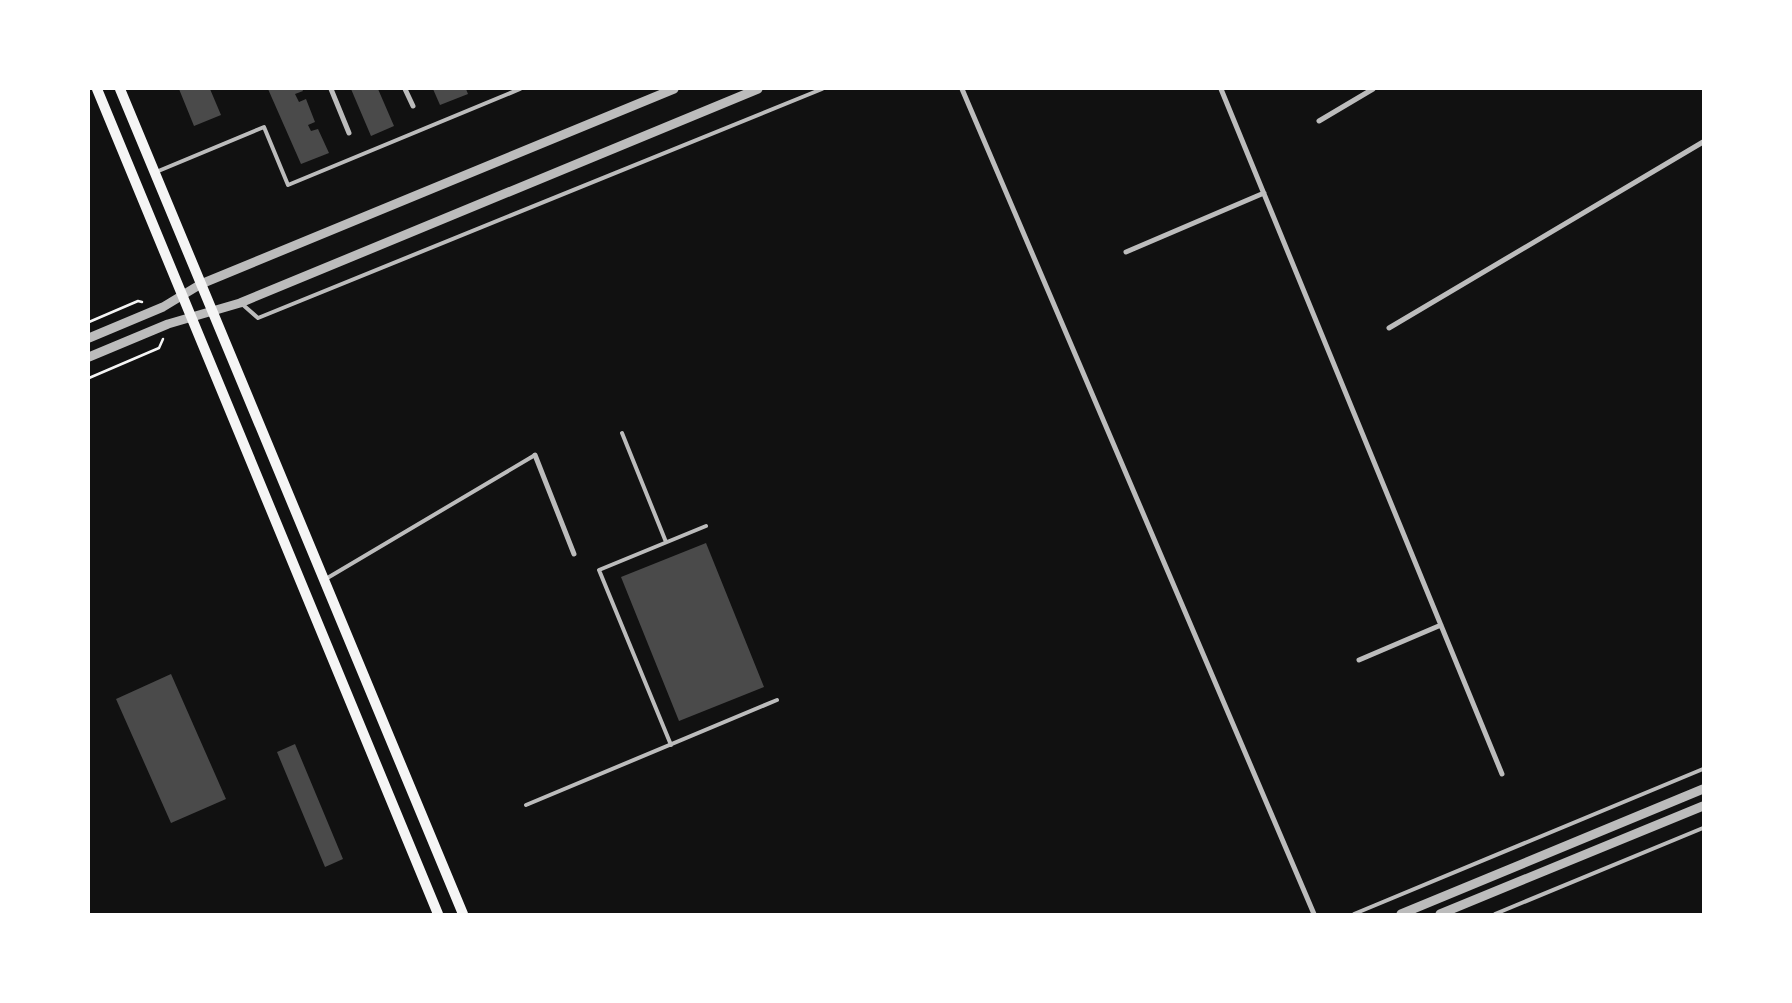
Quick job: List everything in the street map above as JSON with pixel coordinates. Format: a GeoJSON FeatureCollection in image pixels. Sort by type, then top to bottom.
{"type":"FeatureCollection","features":[{"type":"Feature","properties":{"kind":"main road"},"geometry":{"type":"LineString","coordinates":[[97,89],[438,914]]}},
{"type":"Feature","properties":{"kind":"main road"},"geometry":{"type":"LineString","coordinates":[[120,89],[463,914]]}},
{"type":"Feature","properties":{"kind":"street"},"geometry":{"type":"LineString","coordinates":[[331,89],[349,133]]}},
{"type":"Feature","properties":{"kind":"street"},"geometry":{"type":"LineString","coordinates":[[405,89],[413,106]]}},
{"type":"Feature","properties":{"kind":"street"},"geometry":{"type":"LineString","coordinates":[[89,338],[163,307],[201,284],[654,93],[674,89]]}},
{"type":"Feature","properties":{"kind":"street"},"geometry":{"type":"LineString","coordinates":[[89,357],[168,324],[240,303],[758,89]]}},
{"type":"Feature","properties":{"kind":"street"},"geometry":{"type":"LineString","coordinates":[[962,89],[1314,914]]}},
{"type":"Feature","properties":{"kind":"street"},"geometry":{"type":"LineString","coordinates":[[1221,89],[1502,774]]}},
{"type":"Feature","properties":{"kind":"street"},"geometry":{"type":"LineString","coordinates":[[1319,120],[1374,89]]}},
{"type":"Feature","properties":{"kind":"street"},"geometry":{"type":"LineString","coordinates":[[1389,328],[1703,142]]}},
{"type":"Feature","properties":{"kind":"street"},"geometry":{"type":"LineString","coordinates":[[1126,252],[1264,193]]}},
{"type":"Feature","properties":{"kind":"street"},"geometry":{"type":"LineString","coordinates":[[535,455],[574,554]]}},
{"type":"Feature","properties":{"kind":"street"},"geometry":{"type":"LineString","coordinates":[[1360,660],[1441,625]]}},
{"type":"Feature","properties":{"kind":"street"},"geometry":{"type":"LineString","coordinates":[[1401,914],[1703,789]]}},
{"type":"Feature","properties":{"kind":"street"},"geometry":{"type":"LineString","coordinates":[[1440,914],[1703,806]]}},
{"type":"Feature","properties":{"kind":"lane"},"geometry":{"type":"LineString","coordinates":[[154,172],[264,127],[288,184],[520,89]]}},
{"type":"Feature","properties":{"kind":"lane"},"geometry":{"type":"LineString","coordinates":[[240,303],[258,318],[822,89]]}},
{"type":"Feature","properties":{"kind":"lane"},"geometry":{"type":"LineString","coordinates":[[622,433],[666,542]]}},
{"type":"Feature","properties":{"kind":"lane"},"geometry":{"type":"LineString","coordinates":[[324,580],[535,455]]}},
{"type":"Feature","properties":{"kind":"lane"},"geometry":{"type":"LineString","coordinates":[[671,745],[599,570],[706,526]]}},
{"type":"Feature","properties":{"kind":"lane"},"geometry":{"type":"LineString","coordinates":[[526,805],[777,700]]}},
{"type":"Feature","properties":{"kind":"lane"},"geometry":{"type":"LineString","coordinates":[[1354,914],[1703,770]]}},
{"type":"Feature","properties":{"kind":"lane"},"geometry":{"type":"LineString","coordinates":[[1495,914],[1703,828]]}},
{"type":"Feature","properties":{"kind":"path"},"geometry":{"type":"LineString","coordinates":[[89,378],[159,348],[168,324]]}},
{"type":"Feature","properties":{"kind":"building"},"geometry":{"type":"Polygon","coordinates":[[[179,89],[210,89],[221,115],[194,126],[179,89]]]}},
{"type":"Feature","properties":{"kind":"building"},"geometry":{"type":"Polygon","coordinates":[[[268,89],[302,89],[303,91],[295,94],[299,102],[306,99],[315,122],[308,125],[311,131],[318,129],[329,153],[301,164],[268,89]]]}},
{"type":"Feature","properties":{"kind":"building"},"geometry":{"type":"Polygon","coordinates":[[[351,89],[378,89],[394,126],[371,136],[351,89]]]}},
{"type":"Feature","properties":{"kind":"building"},"geometry":{"type":"Polygon","coordinates":[[[433,89],[466,89],[468,94],[440,105],[433,89]]]}},
{"type":"Feature","properties":{"kind":"building"},"geometry":{"type":"Polygon","coordinates":[[[706,543],[764,687],[679,721],[621,577],[706,543]]]}},
{"type":"Feature","properties":{"kind":"building"},"geometry":{"type":"Polygon","coordinates":[[[171,674],[226,799],[171,823],[116,699],[171,674]]]}},
{"type":"Feature","properties":{"kind":"building"},"geometry":{"type":"Polygon","coordinates":[[[295,744],[343,859],[325,867],[277,752],[295,744]]]}}]}
